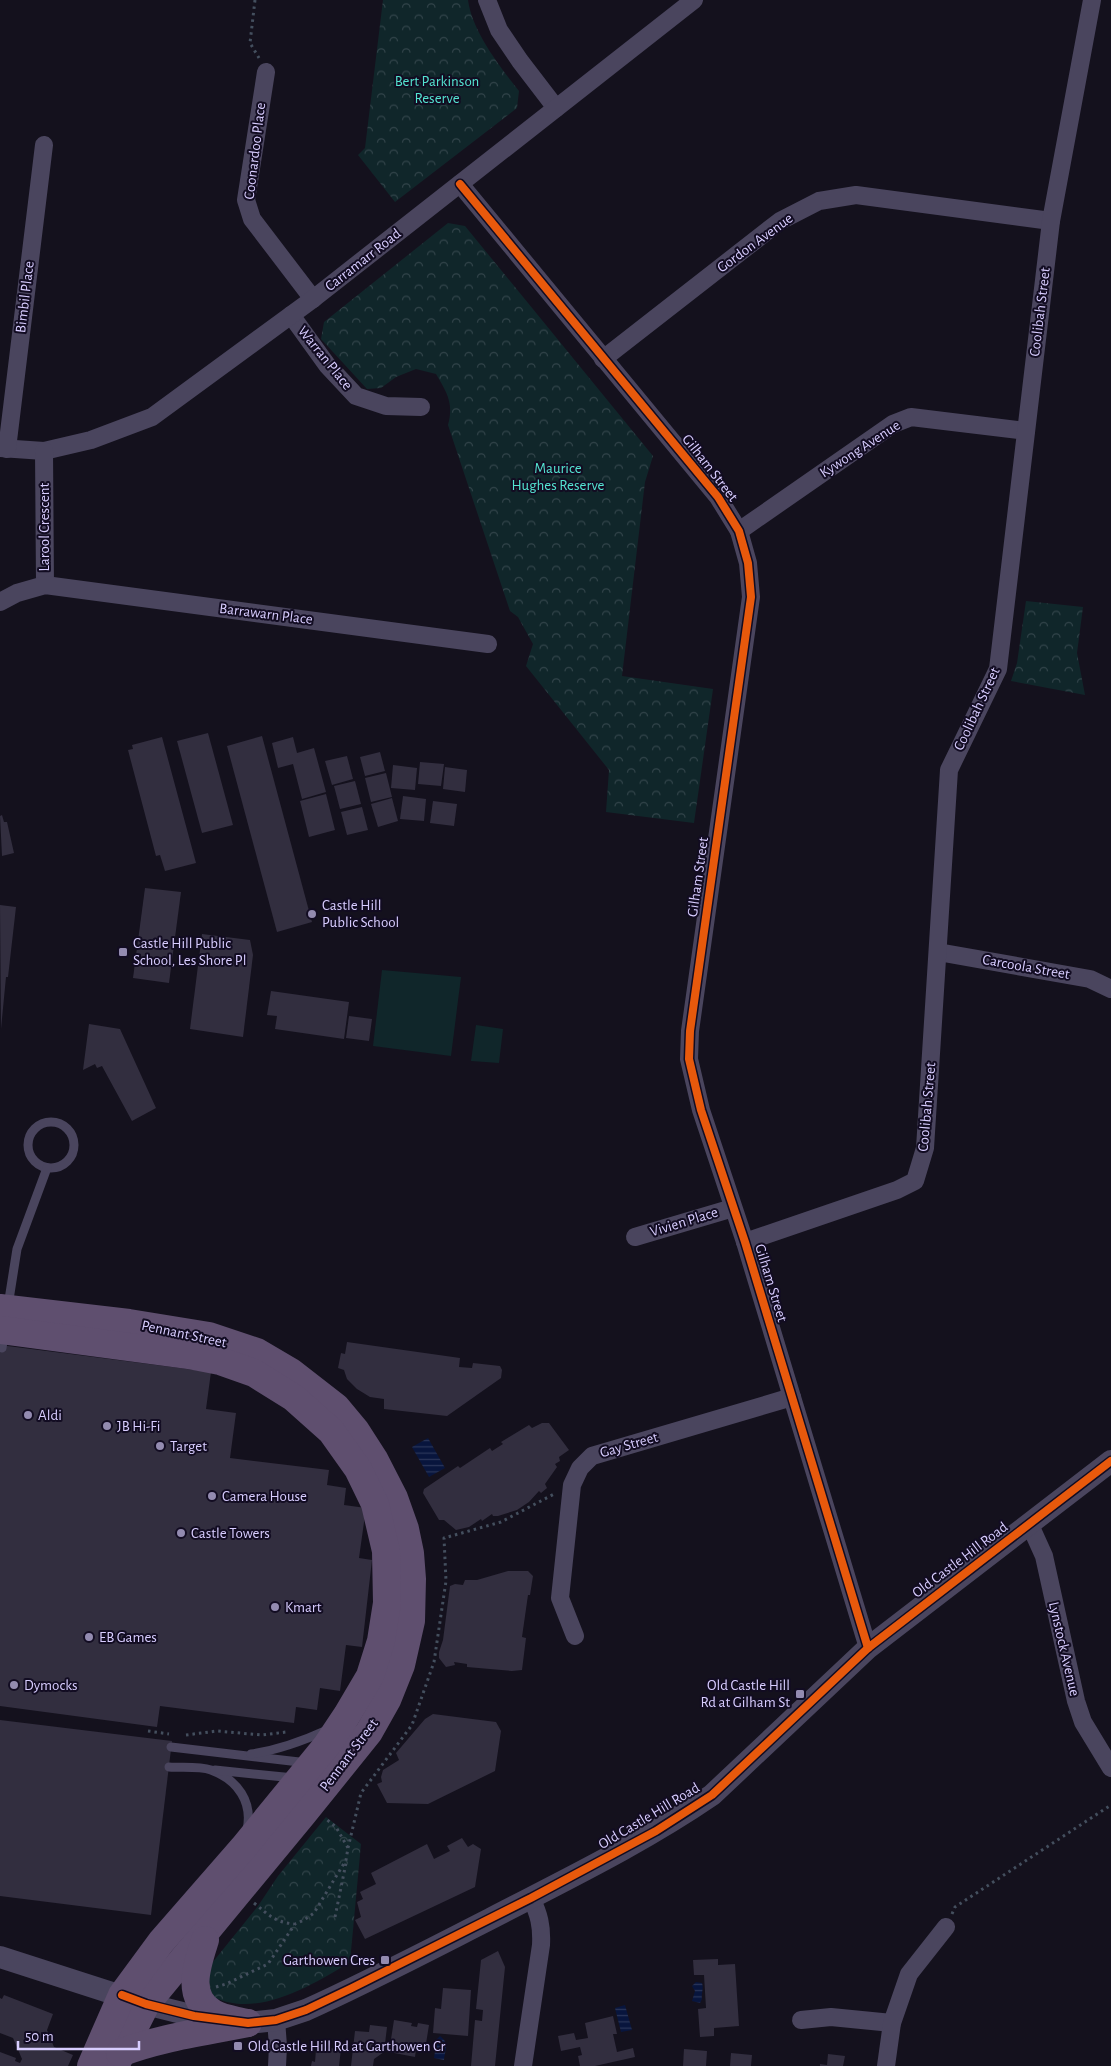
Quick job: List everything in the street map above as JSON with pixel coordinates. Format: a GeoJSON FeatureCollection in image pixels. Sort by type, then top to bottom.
{"type":"FeatureCollection","features":[{"type":"Feature","properties":{"kind":"main road","name":"Pennant Street"},"geometry":{"type":"LineString","coordinates":[[4,1323],[129,1322],[210,1336],[257,1352],[291,1372],[336,1407],[356,1431],[374,1459],[394,1498],[405,1529],[412,1579],[411,1620],[401,1666],[387,1700],[369,1732],[243,1848],[161,1942],[134,2000]]}},
{"type":"Feature","properties":{"kind":"main road","name":"Pennant Street"},"geometry":{"type":"LineString","coordinates":[[4,1323],[190,1354],[220,1361],[254,1374],[286,1393],[331,1430],[358,1469],[375,1504],[386,1551],[387,1603],[381,1641],[370,1676],[327,1745],[315,1783],[209,1929],[134,2000]]}},
{"type":"Feature","properties":{"kind":"main road"},"geometry":{"type":"LineString","coordinates":[[209,1929],[195,1979],[200,2003],[214,2014],[248,2023]]}},
{"type":"Feature","properties":{"kind":"main road"},"geometry":{"type":"LineString","coordinates":[[118,2060],[134,2000]]}},
{"type":"Feature","properties":{"kind":"main road"},"geometry":{"type":"LineString","coordinates":[[91,2066],[134,2000]]}},
{"type":"Feature","properties":{"kind":"main road"},"geometry":{"type":"LineString","coordinates":[[118,2060],[148,2043],[248,2023]]}},
{"type":"Feature","properties":{"kind":"street"},"geometry":{"type":"LineString","coordinates":[[488,0],[499,30],[556,108]]}},
{"type":"Feature","properties":{"kind":"street","name":"Carramarr Road"},"geometry":{"type":"LineString","coordinates":[[3,448],[44,451],[91,440],[152,417],[291,316],[694,0]]}},
{"type":"Feature","properties":{"kind":"street","name":"Coolibah Street"},"geometry":{"type":"LineString","coordinates":[[744,1242],[897,1190],[915,1181],[925,1148],[949,770],[998,669],[1051,221],[1092,0]]}},
{"type":"Feature","properties":{"kind":"street","name":"Coonardoo Place"},"geometry":{"type":"LineString","coordinates":[[266,72],[246,200],[252,219],[313,299]]}},
{"type":"Feature","properties":{"kind":"street","name":"Bimbil Place"},"geometry":{"type":"LineString","coordinates":[[3,448],[44,146]]}},
{"type":"Feature","properties":{"kind":"street","name":"Gilham Street"},"geometry":{"type":"LineString","coordinates":[[460,184],[718,497],[739,531],[748,563],[752,597],[690,1031],[689,1059],[701,1110],[744,1242],[868,1648]]}},
{"type":"Feature","properties":{"kind":"street","name":"Gordon Avenue"},"geometry":{"type":"LineString","coordinates":[[603,359],[780,221],[819,201],[856,195],[1051,221]]}},
{"type":"Feature","properties":{"kind":"street","name":"Warran Place"},"geometry":{"type":"LineString","coordinates":[[291,316],[327,365],[356,396],[386,406],[421,407]]}},
{"type":"Feature","properties":{"kind":"street","name":"Kywong Avenue"},"geometry":{"type":"LineString","coordinates":[[739,531],[894,424],[911,417],[1026,431]]}},
{"type":"Feature","properties":{"kind":"street","name":"Larool Crescent"},"geometry":{"type":"LineString","coordinates":[[0,602],[17,593],[45,585],[44,451]]}},
{"type":"Feature","properties":{"kind":"street","name":"Barrawarn Place"},"geometry":{"type":"LineString","coordinates":[[45,585],[488,644]]}},
{"type":"Feature","properties":{"kind":"street","name":"Carcoola Street"},"geometry":{"type":"LineString","coordinates":[[938,952],[1090,979],[1111,989]]}},
{"type":"Feature","properties":{"kind":"street","name":"Vivien Place"},"geometry":{"type":"LineString","coordinates":[[635,1237],[733,1208]]}},
{"type":"Feature","properties":{"kind":"street","name":"Gay Street"},"geometry":{"type":"LineString","coordinates":[[575,1636],[560,1598],[572,1485],[580,1468],[592,1456],[792,1397]]}},
{"type":"Feature","properties":{"kind":"street","name":"Old Castle Hill Road"},"geometry":{"type":"LineString","coordinates":[[0,1957],[134,2000],[194,2016],[248,2023],[276,2020],[306,2010],[346,1992],[531,1898],[656,1832],[712,1795],[868,1648],[1111,1462]]}},
{"type":"Feature","properties":{"kind":"street","name":"Lynstock Avenue"},"geometry":{"type":"LineString","coordinates":[[1030,1524],[1044,1556],[1076,1701],[1083,1722],[1111,1768]]}},
{"type":"Feature","properties":{"kind":"street"},"geometry":{"type":"LineString","coordinates":[[523,2066],[542,1926],[539,1914],[531,1898]]}},
{"type":"Feature","properties":{"kind":"street"},"geometry":{"type":"LineString","coordinates":[[886,2066],[892,2024],[909,1974],[946,1927]]}},
{"type":"Feature","properties":{"kind":"street"},"geometry":{"type":"LineString","coordinates":[[801,2020],[831,2017],[892,2024]]}},
{"type":"Feature","properties":{"kind":"street"},"geometry":{"type":"LineString","coordinates":[[276,2020],[277,2066]]}},
{"type":"Feature","properties":{"kind":"lane"},"geometry":{"type":"LineString","coordinates":[[54,1122],[66,1128],[71,1134],[73,1148],[67,1161],[55,1168],[48,1168],[34,1160],[28,1146],[32,1131],[38,1125],[54,1122]]}},
{"type":"Feature","properties":{"kind":"lane"},"geometry":{"type":"LineString","coordinates":[[4,1323],[17,1249],[48,1168]]}},
{"type":"Feature","properties":{"kind":"lane"},"geometry":{"type":"LineString","coordinates":[[239,1755],[268,1751],[306,1740],[330,1728],[347,1715]]}},
{"type":"Feature","properties":{"kind":"lane"},"geometry":{"type":"LineString","coordinates":[[171,1747],[239,1755],[315,1783]]}},
{"type":"Feature","properties":{"kind":"lane"},"geometry":{"type":"LineString","coordinates":[[169,1767],[315,1783]]}},
{"type":"Feature","properties":{"kind":"lane"},"geometry":{"type":"LineString","coordinates":[[210,1770],[232,1782],[244,1795],[249,1808],[249,1823],[243,1848]]}},
{"type":"Feature","properties":{"kind":"path"},"geometry":{"type":"LineString","coordinates":[[255,0],[250,43],[266,72]]}},
{"type":"Feature","properties":{"kind":"path"},"geometry":{"type":"LineString","coordinates":[[335,1917],[361,1793],[412,1725],[434,1662],[446,1581],[444,1538],[501,1522],[572,1485]]}},
{"type":"Feature","properties":{"kind":"path"},"geometry":{"type":"LineString","coordinates":[[148,1731],[175,1734]]}},
{"type":"Feature","properties":{"kind":"path"},"geometry":{"type":"LineString","coordinates":[[184,1736],[217,1731],[262,1735],[287,1732]]}},
{"type":"Feature","properties":{"kind":"path"},"geometry":{"type":"LineString","coordinates":[[315,1783],[348,1848]]}},
{"type":"Feature","properties":{"kind":"path"},"geometry":{"type":"LineString","coordinates":[[946,1927],[955,1907],[1111,1805]]}},
{"type":"Feature","properties":{"kind":"path"},"geometry":{"type":"LineString","coordinates":[[253,1902],[268,1916],[284,1923],[295,1924],[304,1920],[314,1913],[346,1860]]}},
{"type":"Feature","properties":{"kind":"path"},"geometry":{"type":"LineString","coordinates":[[208,1990],[226,1984],[268,1964],[295,1924]]}},
{"type":"Feature","properties":{"kind":"green space","name":"Bert Parkinson Reserve"},"geometry":{"type":"Polygon","coordinates":[[[383,0],[468,0],[475,24],[481,36],[519,91],[517,108],[395,202],[358,155],[365,148],[383,0]]]}},
{"type":"Feature","properties":{"kind":"green space","name":"Maurice Hughes Reserve"},"geometry":{"type":"Polygon","coordinates":[[[448,223],[465,226],[653,456],[645,482],[622,676],[713,689],[694,823],[606,812],[609,770],[526,666],[533,644],[518,617],[510,611],[448,425],[450,404],[436,374],[416,369],[396,377],[381,388],[367,389],[321,339],[324,322],[448,223]]]}},
{"type":"Feature","properties":{"kind":"green space"},"geometry":{"type":"Polygon","coordinates":[[[1026,601],[1083,607],[1077,653],[1085,695],[1011,681],[1017,663],[1026,601]]]}},
{"type":"Feature","properties":{"kind":"green space"},"geometry":{"type":"Polygon","coordinates":[[[382,970],[461,977],[451,1056],[373,1046],[382,970]]]}},
{"type":"Feature","properties":{"kind":"green space"},"geometry":{"type":"Polygon","coordinates":[[[476,1025],[503,1029],[499,1063],[471,1061],[476,1025]]]}},
{"type":"Feature","properties":{"kind":"green space"},"geometry":{"type":"Polygon","coordinates":[[[326,1817],[361,1844],[350,1962],[319,1981],[283,1997],[264,2002],[245,2004],[227,2002],[210,1995],[208,1968],[326,1817]]]}},
{"type":"Feature","properties":{"kind":"water"},"geometry":{"type":"Polygon","coordinates":[[[428,1438],[445,1468],[429,1477],[412,1447],[428,1438]]]}},
{"type":"Feature","properties":{"kind":"water"},"geometry":{"type":"Polygon","coordinates":[[[696,1982],[703,1985],[700,2003],[692,2001],[695,1991],[692,1986],[696,1982]]]}},
{"type":"Feature","properties":{"kind":"water"},"geometry":{"type":"Polygon","coordinates":[[[625,2005],[632,2030],[621,2032],[615,2008],[625,2005]]]}},
{"type":"Feature","properties":{"kind":"water"},"geometry":{"type":"Polygon","coordinates":[[[440,2036],[446,2044],[444,2060],[434,2058],[436,2045],[434,2042],[440,2036]]]}},
{"type":"Feature","properties":{"kind":"building"},"geometry":{"type":"Polygon","coordinates":[[[208,733],[233,825],[202,833],[177,741],[208,733]]]}},
{"type":"Feature","properties":{"kind":"building"},"geometry":{"type":"Polygon","coordinates":[[[262,736],[312,922],[277,932],[227,746],[262,736]]]}},
{"type":"Feature","properties":{"kind":"building"},"geometry":{"type":"Polygon","coordinates":[[[162,737],[196,863],[165,871],[160,855],[156,856],[128,750],[133,749],[132,745],[162,737]]]}},
{"type":"Feature","properties":{"kind":"building"},"geometry":{"type":"Polygon","coordinates":[[[293,737],[297,753],[314,748],[326,792],[302,799],[293,764],[278,768],[272,743],[293,737]]]}},
{"type":"Feature","properties":{"kind":"building"},"geometry":{"type":"Polygon","coordinates":[[[380,752],[385,771],[365,776],[360,757],[380,752]]]}},
{"type":"Feature","properties":{"kind":"building"},"geometry":{"type":"Polygon","coordinates":[[[347,756],[353,779],[332,785],[325,761],[347,756]]]}},
{"type":"Feature","properties":{"kind":"building"},"geometry":{"type":"Polygon","coordinates":[[[420,762],[444,764],[441,786],[418,784],[420,762]]]}},
{"type":"Feature","properties":{"kind":"building"},"geometry":{"type":"Polygon","coordinates":[[[393,765],[417,768],[415,790],[391,788],[393,765]]]}},
{"type":"Feature","properties":{"kind":"building"},"geometry":{"type":"Polygon","coordinates":[[[445,767],[467,770],[465,792],[443,789],[445,767]]]}},
{"type":"Feature","properties":{"kind":"building"},"geometry":{"type":"Polygon","coordinates":[[[386,773],[392,797],[371,802],[365,778],[386,773]]]}},
{"type":"Feature","properties":{"kind":"building"},"geometry":{"type":"Polygon","coordinates":[[[355,781],[361,804],[340,809],[334,786],[355,781]]]}},
{"type":"Feature","properties":{"kind":"building"},"geometry":{"type":"Polygon","coordinates":[[[326,794],[335,830],[309,837],[300,801],[326,794]]]}},
{"type":"Feature","properties":{"kind":"building"},"geometry":{"type":"Polygon","coordinates":[[[403,796],[426,799],[424,821],[400,819],[403,796]]]}},
{"type":"Feature","properties":{"kind":"building"},"geometry":{"type":"Polygon","coordinates":[[[392,798],[398,821],[378,827],[371,804],[392,798]]]}},
{"type":"Feature","properties":{"kind":"building"},"geometry":{"type":"Polygon","coordinates":[[[433,801],[457,804],[454,826],[430,823],[433,801]]]}},
{"type":"Feature","properties":{"kind":"building"},"geometry":{"type":"Polygon","coordinates":[[[362,807],[368,830],[347,835],[341,812],[362,807]]]}},
{"type":"Feature","properties":{"kind":"building"},"geometry":{"type":"Polygon","coordinates":[[[2,815],[4,822],[7,822],[14,853],[2,856],[0,816],[2,815]]]}},
{"type":"Feature","properties":{"kind":"building"},"geometry":{"type":"Polygon","coordinates":[[[145,888],[181,892],[169,983],[133,978],[145,888]]]}},
{"type":"Feature","properties":{"kind":"building"},"geometry":{"type":"Polygon","coordinates":[[[0,905],[16,907],[1,1029],[0,905]]]}},
{"type":"Feature","properties":{"kind":"building"},"geometry":{"type":"Polygon","coordinates":[[[202,934],[250,940],[253,955],[243,1037],[190,1029],[202,934]]]}},
{"type":"Feature","properties":{"kind":"building"},"geometry":{"type":"Polygon","coordinates":[[[271,991],[349,1002],[344,1039],[275,1029],[277,1016],[267,1015],[271,991]]]}},
{"type":"Feature","properties":{"kind":"building"},"geometry":{"type":"Polygon","coordinates":[[[349,1016],[372,1019],[369,1041],[346,1038],[349,1016]]]}},
{"type":"Feature","properties":{"kind":"building"},"geometry":{"type":"Polygon","coordinates":[[[89,1024],[120,1029],[156,1108],[132,1121],[102,1066],[97,1068],[95,1064],[83,1070],[89,1024]]]}},
{"type":"Feature","properties":{"kind":"building"},"geometry":{"type":"Polygon","coordinates":[[[347,1342],[460,1358],[459,1367],[472,1368],[473,1363],[500,1366],[502,1370],[501,1378],[447,1416],[384,1409],[384,1399],[370,1397],[357,1389],[347,1379],[344,1370],[338,1368],[341,1353],[345,1354],[347,1342]]]}},
{"type":"Feature","properties":{"kind":"building","name":"Castle Towers"},"geometry":{"type":"Polygon","coordinates":[[[0,1345],[211,1372],[206,1409],[236,1413],[230,1458],[329,1470],[327,1485],[346,1488],[344,1505],[366,1508],[359,1558],[372,1560],[362,1647],[346,1645],[340,1691],[320,1688],[317,1710],[296,1707],[294,1723],[160,1706],[157,1727],[0,1706],[0,1345]]]}},
{"type":"Feature","properties":{"kind":"building"},"geometry":{"type":"Polygon","coordinates":[[[542,1423],[549,1423],[569,1450],[559,1457],[560,1461],[555,1464],[557,1467],[545,1484],[547,1488],[541,1493],[539,1491],[529,1502],[517,1510],[498,1516],[493,1516],[492,1514],[469,1527],[456,1530],[444,1520],[439,1520],[423,1493],[424,1489],[458,1466],[460,1468],[490,1448],[492,1451],[503,1444],[501,1442],[529,1425],[532,1428],[542,1423]]]}},
{"type":"Feature","properties":{"kind":"building"},"geometry":{"type":"Polygon","coordinates":[[[508,1571],[528,1571],[533,1576],[530,1595],[528,1595],[522,1637],[526,1638],[522,1670],[512,1671],[467,1667],[467,1664],[454,1662],[455,1665],[446,1667],[439,1658],[439,1652],[443,1640],[450,1586],[455,1584],[463,1585],[465,1580],[477,1580],[508,1571]]]}},
{"type":"Feature","properties":{"kind":"building"},"geometry":{"type":"Polygon","coordinates":[[[433,1714],[496,1722],[501,1731],[495,1771],[428,1804],[387,1803],[377,1784],[382,1782],[383,1770],[399,1760],[396,1753],[425,1719],[433,1714]]]}},
{"type":"Feature","properties":{"kind":"building"},"geometry":{"type":"Polygon","coordinates":[[[0,1720],[172,1741],[151,1915],[0,1896],[0,1720]]]}},
{"type":"Feature","properties":{"kind":"building"},"geometry":{"type":"Polygon","coordinates":[[[462,1838],[468,1847],[473,1844],[481,1849],[475,1887],[365,1939],[355,1920],[361,1917],[357,1902],[363,1899],[360,1892],[376,1884],[371,1873],[427,1844],[434,1859],[450,1851],[447,1846],[462,1838]]]}},
{"type":"Feature","properties":{"kind":"building"},"geometry":{"type":"Polygon","coordinates":[[[498,1951],[505,1967],[495,2066],[471,2066],[475,2020],[482,2021],[483,2010],[476,2009],[481,1960],[498,1951]]]}},
{"type":"Feature","properties":{"kind":"building"},"geometry":{"type":"Polygon","coordinates":[[[718,1959],[718,1965],[735,1964],[739,2026],[714,2028],[714,2036],[700,2037],[698,2009],[706,2008],[704,1975],[694,1975],[693,1960],[718,1959]]]}},
{"type":"Feature","properties":{"kind":"building"},"geometry":{"type":"Polygon","coordinates":[[[443,1988],[471,1990],[468,2036],[433,2033],[435,2008],[441,2009],[443,1988]]]}},
{"type":"Feature","properties":{"kind":"building"},"geometry":{"type":"Polygon","coordinates":[[[4,1995],[53,2014],[47,2030],[54,2047],[73,2055],[68,2066],[0,2066],[0,2052],[16,2058],[15,2061],[20,2063],[22,2059],[13,2038],[0,2033],[0,1998],[2,1999],[4,1995]]]}},
{"type":"Feature","properties":{"kind":"building"},"geometry":{"type":"Polygon","coordinates":[[[613,2016],[617,2034],[613,2034],[617,2052],[633,2048],[635,2057],[595,2066],[580,2066],[578,2056],[582,2055],[580,2047],[561,2051],[558,2036],[574,2033],[576,2040],[588,2038],[585,2023],[613,2016]]]}},
{"type":"Feature","properties":{"kind":"building"},"geometry":{"type":"Polygon","coordinates":[[[394,2020],[412,2023],[411,2026],[417,2027],[418,2023],[429,2025],[425,2050],[416,2049],[415,2057],[389,2052],[394,2020]]]}},
{"type":"Feature","properties":{"kind":"building"},"geometry":{"type":"Polygon","coordinates":[[[370,2025],[387,2027],[384,2052],[374,2059],[373,2066],[351,2066],[355,2031],[369,2032],[370,2025]]]}},
{"type":"Feature","properties":{"kind":"building"},"geometry":{"type":"Polygon","coordinates":[[[329,2048],[341,2049],[339,2066],[311,2066],[312,2061],[315,2062],[316,2050],[328,2051],[329,2048]]]}},
{"type":"Feature","properties":{"kind":"building"},"geometry":{"type":"Polygon","coordinates":[[[684,2049],[707,2051],[706,2066],[683,2066],[684,2049]]]}},
{"type":"Feature","properties":{"kind":"building"},"geometry":{"type":"Polygon","coordinates":[[[731,2053],[752,2055],[751,2066],[730,2066],[731,2053]]]}},
{"type":"Feature","properties":{"kind":"building"},"geometry":{"type":"Polygon","coordinates":[[[828,2054],[845,2056],[843,2066],[820,2066],[820,2064],[827,2065],[828,2054]]]}},
{"type":"Feature","properties":{"kind":"cycle path"},"geometry":{"type":"LineString","coordinates":[[460,184],[718,497],[739,531],[748,563],[751,597],[690,1031],[689,1059],[701,1110],[745,1242],[868,1648]]}},
{"type":"Feature","properties":{"kind":"cycle path"},"geometry":{"type":"LineString","coordinates":[[122,1995],[146,2004],[194,2016],[248,2023],[276,2020],[306,2010],[352,1988],[531,1898],[656,1831],[712,1795],[868,1648],[1111,1461]]}},
{"type":"Feature","properties":{"kind":"place","name":"Castle Hill Public School"},"geometry":{"type":"Point","coordinates":[312,914]}},
{"type":"Feature","properties":{"kind":"place","name":"Castle Hill Public School, Les Shore Pl"},"geometry":{"type":"Point","coordinates":[123,952]}},
{"type":"Feature","properties":{"kind":"place","name":"Aldi"},"geometry":{"type":"Point","coordinates":[28,1415]}},
{"type":"Feature","properties":{"kind":"place","name":"JB Hi-Fi"},"geometry":{"type":"Point","coordinates":[107,1426]}},
{"type":"Feature","properties":{"kind":"place","name":"Target"},"geometry":{"type":"Point","coordinates":[160,1446]}},
{"type":"Feature","properties":{"kind":"place","name":"Camera House"},"geometry":{"type":"Point","coordinates":[212,1496]}},
{"type":"Feature","properties":{"kind":"place","name":"Castle Towers"},"geometry":{"type":"Point","coordinates":[181,1533]}},
{"type":"Feature","properties":{"kind":"place","name":"Kmart"},"geometry":{"type":"Point","coordinates":[275,1607]}},
{"type":"Feature","properties":{"kind":"place","name":"EB Games"},"geometry":{"type":"Point","coordinates":[89,1637]}},
{"type":"Feature","properties":{"kind":"place","name":"Dymocks"},"geometry":{"type":"Point","coordinates":[14,1685]}},
{"type":"Feature","properties":{"kind":"place","name":"Old Castle Hill Rd at Gilham St"},"geometry":{"type":"Point","coordinates":[800,1694]}},
{"type":"Feature","properties":{"kind":"place","name":"Garthowen Cres"},"geometry":{"type":"Point","coordinates":[385,1960]}},
{"type":"Feature","properties":{"kind":"place","name":"Old Castle Hill Rd at Garthowen Cr"},"geometry":{"type":"Point","coordinates":[238,2046]}}]}
